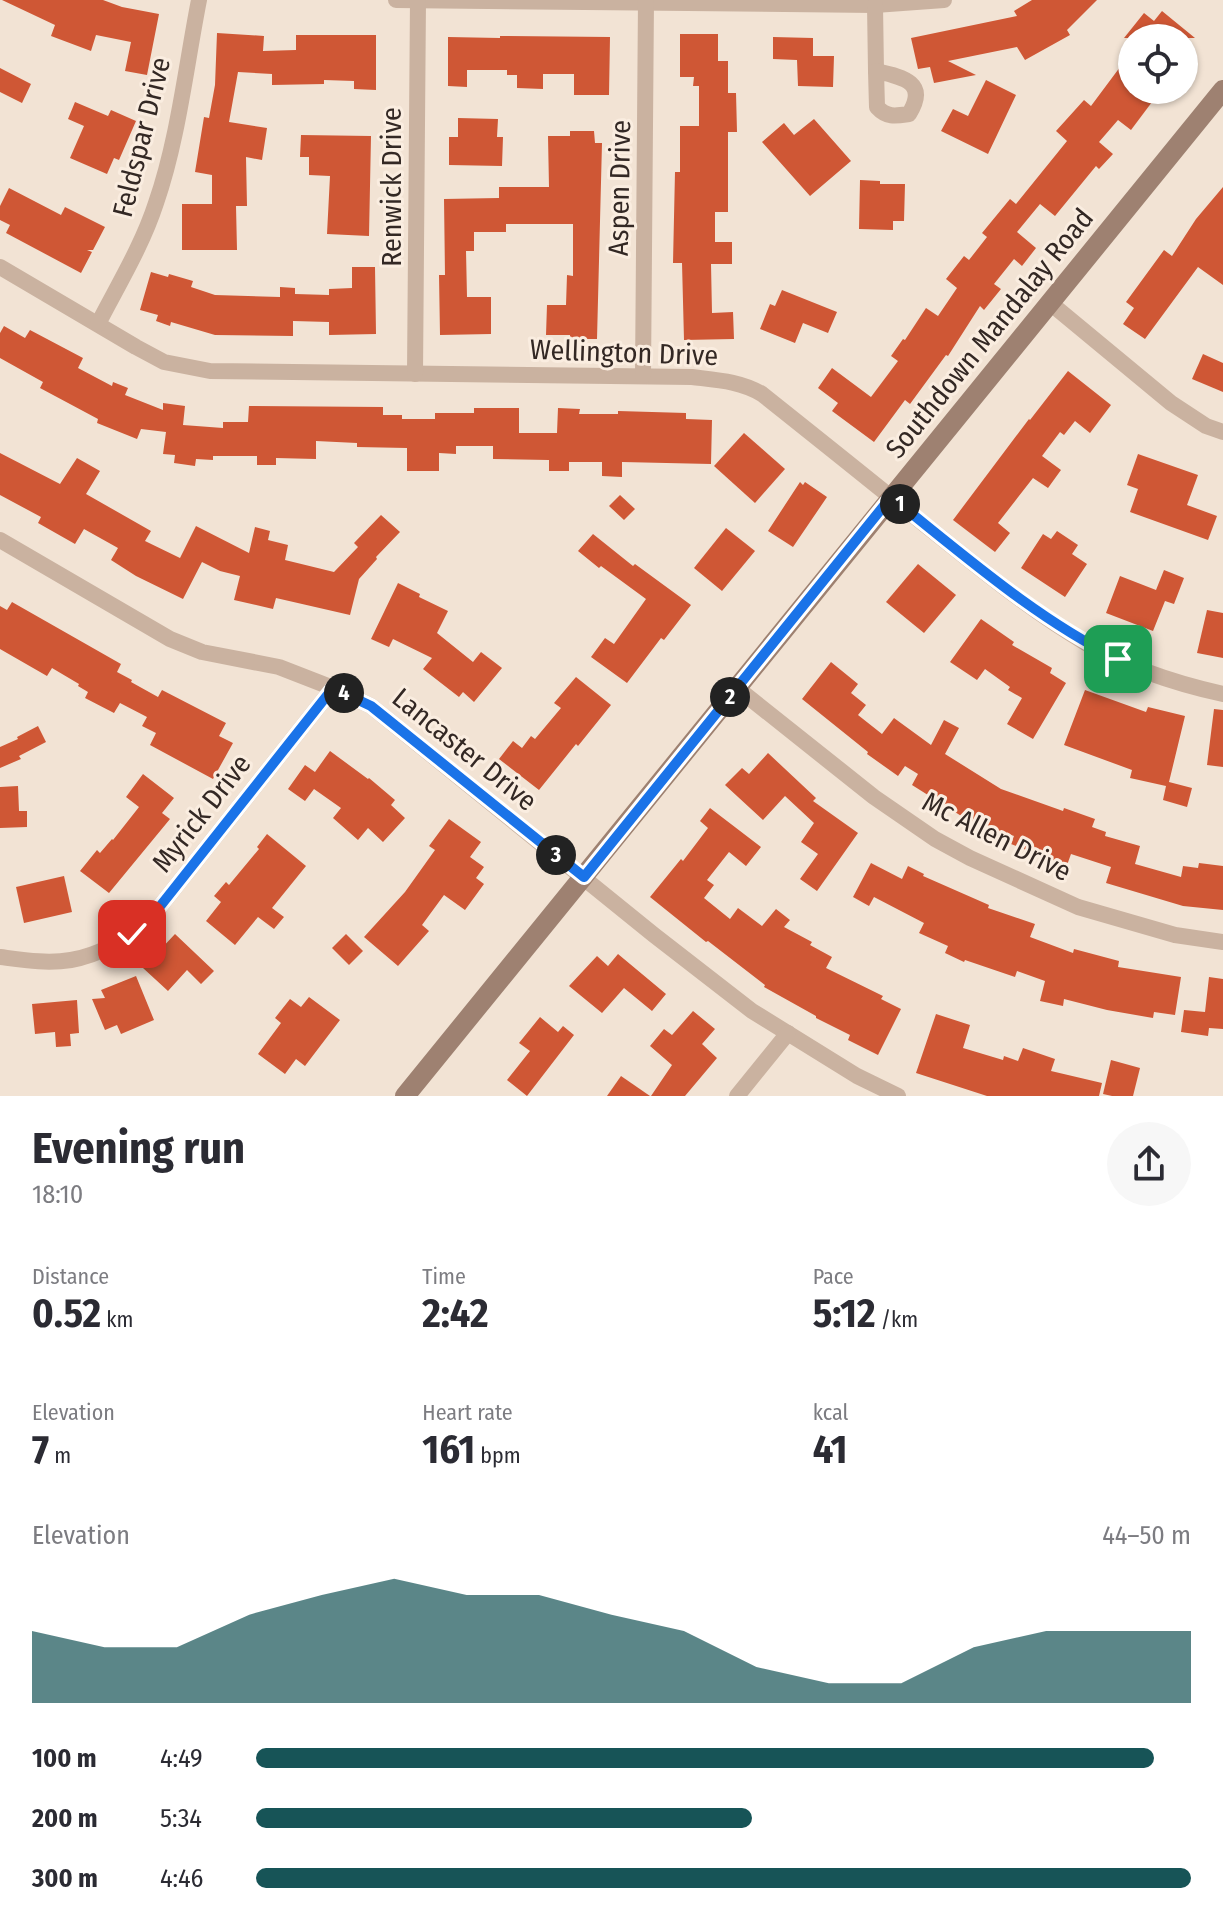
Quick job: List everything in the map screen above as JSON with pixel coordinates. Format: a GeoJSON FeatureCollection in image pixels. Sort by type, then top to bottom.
{"type":"FeatureCollection","features":[{"type":"Feature","properties":{"kind":"street","name":"Feldspar Drive"},"geometry":{"type":"LineString","coordinates":[[98,324],[144,235],[157,202],[172,144],[199,0]]}},
{"type":"Feature","properties":{"kind":"street"},"geometry":{"type":"LineString","coordinates":[[396,0],[875,5],[944,0]]}},
{"type":"Feature","properties":{"kind":"street","name":"Renwick Drive"},"geometry":{"type":"LineString","coordinates":[[415,374],[418,0]]}},
{"type":"Feature","properties":{"kind":"street","name":"Aspen Drive"},"geometry":{"type":"LineString","coordinates":[[643,376],[646,1]]}},
{"type":"Feature","properties":{"kind":"street"},"geometry":{"type":"LineString","coordinates":[[875,5],[876,71]]}},
{"type":"Feature","properties":{"kind":"street","name":"Southdown Mandalay Road"},"geometry":{"type":"LineString","coordinates":[[405,1096],[1223,90]]}},
{"type":"Feature","properties":{"kind":"street","name":"Wellington Drive"},"geometry":{"type":"LineString","coordinates":[[0,267],[164,362],[210,371],[692,377],[731,381],[750,387],[1039,613],[1118,659],[1191,687],[1223,694]]}},
{"type":"Feature","properties":{"kind":"street"},"geometry":{"type":"LineString","coordinates":[[1049,302],[1171,403],[1206,426],[1223,432]]}},
{"type":"Feature","properties":{"kind":"street","name":"Lancaster Drive"},"geometry":{"type":"LineString","coordinates":[[0,540],[170,639],[202,652],[279,667],[371,706],[752,1011],[857,1076],[898,1096]]}},
{"type":"Feature","properties":{"kind":"street","name":"Myrick Drive"},"geometry":{"type":"LineString","coordinates":[[0,957],[37,962],[72,960],[104,949],[132,934],[150,919],[333,688]]}},
{"type":"Feature","properties":{"kind":"street","name":"Mc Allen Drive"},"geometry":{"type":"LineString","coordinates":[[737,688],[874,797],[935,839],[970,858],[1078,907],[1175,935],[1223,942]]}},
{"type":"Feature","properties":{"kind":"street"},"geometry":{"type":"LineString","coordinates":[[737,1096],[788,1033]]}},
{"type":"Feature","properties":{"kind":"building"},"geometry":{"type":"Polygon","coordinates":[[[2,0],[103,0],[159,14],[147,75],[125,71],[131,42],[96,35],[91,51],[51,36],[55,25],[2,0]]]}},
{"type":"Feature","properties":{"kind":"building"},"geometry":{"type":"Polygon","coordinates":[[[1032,0],[1097,0],[1067,30],[1070,35],[1025,60],[1017,47],[948,61],[976,75],[934,83],[930,67],[918,69],[911,38],[1017,16],[1014,11],[1032,0]]]}},
{"type":"Feature","properties":{"kind":"building"},"geometry":{"type":"Polygon","coordinates":[[[1162,11],[1178,24],[1135,24],[1144,13],[1154,21],[1162,11]]]}},
{"type":"Feature","properties":{"kind":"building"},"geometry":{"type":"Polygon","coordinates":[[[217,33],[264,36],[263,51],[296,50],[296,35],[376,35],[376,90],[354,89],[354,81],[324,80],[324,84],[272,85],[272,74],[238,72],[229,122],[267,128],[262,160],[246,157],[247,206],[236,206],[237,250],[182,250],[182,204],[212,204],[212,175],[195,172],[204,117],[209,118],[215,85],[217,33]]]}},
{"type":"Feature","properties":{"kind":"building"},"geometry":{"type":"Polygon","coordinates":[[[680,34],[718,34],[718,61],[728,61],[728,93],[736,93],[737,132],[728,132],[728,212],[715,212],[715,242],[732,242],[732,264],[711,264],[712,313],[733,312],[734,339],[684,340],[682,263],[673,263],[675,172],[680,172],[680,126],[699,126],[699,86],[693,86],[694,77],[680,77],[680,34]]]}},
{"type":"Feature","properties":{"kind":"building"},"geometry":{"type":"Polygon","coordinates":[[[448,37],[610,37],[609,95],[574,95],[574,74],[543,74],[543,89],[517,88],[517,75],[507,75],[507,70],[467,70],[467,87],[448,86],[448,37]]]}},
{"type":"Feature","properties":{"kind":"building"},"geometry":{"type":"Polygon","coordinates":[[[773,37],[813,38],[813,56],[834,56],[833,87],[798,86],[797,60],[773,59],[773,37]]]}},
{"type":"Feature","properties":{"kind":"building"},"geometry":{"type":"Polygon","coordinates":[[[0,68],[31,84],[22,103],[0,92],[0,68]]]}},
{"type":"Feature","properties":{"kind":"building"},"geometry":{"type":"Polygon","coordinates":[[[1118,70],[1118,104],[1150,104],[1131,130],[1118,120],[1099,142],[1113,154],[1099,169],[1096,166],[1055,216],[1040,204],[1017,232],[1036,248],[1022,266],[1014,259],[994,284],[1001,289],[984,310],[980,306],[948,356],[910,404],[905,400],[874,442],[832,411],[838,403],[818,388],[832,368],[871,397],[898,361],[891,356],[926,308],[938,316],[957,288],[946,279],[964,256],[969,260],[987,237],[982,233],[1010,199],[1016,204],[1067,141],[1056,131],[1084,100],[1091,106],[1118,70]]]}},
{"type":"Feature","properties":{"kind":"building"},"geometry":{"type":"Polygon","coordinates":[[[986,80],[1016,95],[988,154],[941,131],[953,109],[968,116],[986,80]]]}},
{"type":"Feature","properties":{"kind":"building"},"geometry":{"type":"Polygon","coordinates":[[[75,102],[108,116],[111,110],[136,121],[119,160],[114,158],[107,174],[70,158],[84,126],[68,119],[75,102]]]}},
{"type":"Feature","properties":{"kind":"building"},"geometry":{"type":"Polygon","coordinates":[[[458,118],[498,119],[497,137],[503,137],[502,166],[449,165],[449,137],[458,137],[458,118]]]}},
{"type":"Feature","properties":{"kind":"building"},"geometry":{"type":"Polygon","coordinates":[[[814,119],[851,161],[810,196],[762,142],[784,123],[794,135],[814,119]]]}},
{"type":"Feature","properties":{"kind":"building"},"geometry":{"type":"Polygon","coordinates":[[[570,131],[594,131],[595,143],[602,143],[597,339],[546,335],[547,305],[566,305],[567,275],[573,276],[573,224],[506,224],[506,232],[474,232],[474,251],[466,251],[467,297],[491,297],[491,334],[440,335],[439,275],[445,275],[444,199],[499,198],[499,187],[549,187],[548,136],[570,136],[570,131]]]}},
{"type":"Feature","properties":{"kind":"building"},"geometry":{"type":"Polygon","coordinates":[[[301,135],[371,136],[369,236],[327,234],[330,176],[309,175],[309,157],[300,157],[301,135]]]}},
{"type":"Feature","properties":{"kind":"building"},"geometry":{"type":"Polygon","coordinates":[[[860,180],[905,184],[904,221],[893,221],[893,230],[859,229],[860,180]]]}},
{"type":"Feature","properties":{"kind":"building"},"geometry":{"type":"Polygon","coordinates":[[[1223,187],[1223,285],[1198,267],[1145,339],[1123,324],[1134,308],[1126,302],[1164,250],[1172,256],[1196,219],[1223,187]]]}},
{"type":"Feature","properties":{"kind":"building"},"geometry":{"type":"Polygon","coordinates":[[[9,188],[61,215],[65,207],[105,227],[93,250],[87,250],[92,252],[81,273],[6,233],[10,225],[0,220],[0,206],[9,188]]]}},
{"type":"Feature","properties":{"kind":"building"},"geometry":{"type":"Polygon","coordinates":[[[352,267],[375,267],[376,334],[329,335],[329,322],[293,321],[293,336],[215,335],[171,322],[170,326],[156,321],[158,315],[140,310],[151,272],[193,281],[191,287],[215,295],[280,297],[280,287],[295,288],[295,294],[329,295],[329,289],[352,288],[352,267]]]}},
{"type":"Feature","properties":{"kind":"building"},"geometry":{"type":"Polygon","coordinates":[[[782,290],[837,312],[828,333],[803,323],[795,343],[760,329],[770,304],[775,306],[782,290]]]}},
{"type":"Feature","properties":{"kind":"building"},"geometry":{"type":"Polygon","coordinates":[[[4,326],[25,338],[30,330],[83,358],[78,368],[112,386],[113,382],[128,388],[125,395],[163,410],[163,403],[185,406],[183,425],[223,428],[223,422],[248,422],[249,406],[383,407],[383,415],[402,415],[402,419],[435,419],[435,413],[474,413],[474,408],[519,408],[519,433],[557,433],[558,408],[580,409],[579,414],[618,414],[618,411],[686,413],[686,419],[712,420],[711,464],[622,462],[622,477],[602,476],[602,462],[569,462],[569,471],[549,471],[549,460],[493,459],[493,446],[456,446],[456,454],[439,453],[439,471],[407,471],[407,448],[357,447],[357,443],[316,441],[316,459],[276,458],[276,465],[257,465],[257,456],[213,456],[213,460],[196,459],[195,466],[174,463],[175,455],[163,454],[166,432],[141,429],[137,439],[97,423],[98,419],[40,388],[43,382],[0,358],[0,333],[4,326]]]}},
{"type":"Feature","properties":{"kind":"building"},"geometry":{"type":"Polygon","coordinates":[[[1203,354],[1223,363],[1223,392],[1192,379],[1203,354]]]}},
{"type":"Feature","properties":{"kind":"building"},"geometry":{"type":"Polygon","coordinates":[[[1068,371],[1111,405],[1090,433],[1075,421],[1064,435],[1060,432],[1042,456],[1061,470],[1048,488],[1033,478],[998,523],[1010,533],[995,552],[953,520],[1068,371]]]}},
{"type":"Feature","properties":{"kind":"building"},"geometry":{"type":"Polygon","coordinates":[[[744,433],[785,469],[755,503],[714,466],[744,433]]]}},
{"type":"Feature","properties":{"kind":"building"},"geometry":{"type":"Polygon","coordinates":[[[0,453],[60,484],[77,458],[100,471],[86,494],[151,531],[145,541],[180,558],[196,526],[249,553],[255,527],[270,531],[268,540],[288,545],[285,560],[334,572],[358,547],[354,543],[381,515],[400,532],[359,579],[350,615],[276,598],[273,609],[234,600],[240,576],[202,562],[183,599],[111,560],[118,548],[84,529],[75,544],[38,523],[41,517],[0,495],[0,453]]]}},
{"type":"Feature","properties":{"kind":"building"},"geometry":{"type":"Polygon","coordinates":[[[1138,454],[1198,475],[1187,505],[1217,516],[1208,540],[1130,512],[1138,489],[1127,485],[1138,454]]]}},
{"type":"Feature","properties":{"kind":"building"},"geometry":{"type":"Polygon","coordinates":[[[800,482],[803,485],[805,482],[827,497],[793,547],[768,531],[800,482]]]}},
{"type":"Feature","properties":{"kind":"building"},"geometry":{"type":"Polygon","coordinates":[[[620,495],[635,509],[624,520],[609,506],[620,495]]]}},
{"type":"Feature","properties":{"kind":"building"},"geometry":{"type":"Polygon","coordinates":[[[726,528],[755,551],[722,591],[694,568],[726,528]]]}},
{"type":"Feature","properties":{"kind":"building"},"geometry":{"type":"Polygon","coordinates":[[[1057,531],[1078,545],[1072,554],[1087,564],[1065,597],[1021,568],[1043,534],[1051,539],[1057,531]]]}},
{"type":"Feature","properties":{"kind":"building"},"geometry":{"type":"Polygon","coordinates":[[[593,534],[633,566],[635,564],[691,605],[627,683],[591,657],[605,638],[614,644],[646,599],[578,551],[593,534]]]}},
{"type":"Feature","properties":{"kind":"building"},"geometry":{"type":"Polygon","coordinates":[[[918,564],[956,595],[924,633],[886,602],[918,564]]]}},
{"type":"Feature","properties":{"kind":"building"},"geometry":{"type":"Polygon","coordinates":[[[1164,570],[1184,578],[1174,604],[1165,601],[1153,631],[1106,613],[1120,576],[1156,590],[1164,570]]]}},
{"type":"Feature","properties":{"kind":"building"},"geometry":{"type":"Polygon","coordinates":[[[398,583],[448,611],[437,633],[473,662],[481,652],[502,668],[474,702],[463,692],[459,697],[423,669],[432,658],[393,639],[389,647],[371,639],[398,583]]]}},
{"type":"Feature","properties":{"kind":"building"},"geometry":{"type":"Polygon","coordinates":[[[12,602],[121,664],[117,672],[131,682],[158,697],[162,690],[226,723],[219,736],[233,743],[213,779],[150,745],[156,733],[142,726],[147,717],[120,703],[114,713],[85,698],[88,692],[52,668],[47,676],[0,649],[0,606],[7,610],[12,602]]]}},
{"type":"Feature","properties":{"kind":"building"},"geometry":{"type":"Polygon","coordinates":[[[1207,610],[1223,613],[1223,658],[1197,653],[1207,610]]]}},
{"type":"Feature","properties":{"kind":"building"},"geometry":{"type":"Polygon","coordinates":[[[981,619],[1014,642],[1012,645],[1052,668],[1050,673],[1066,683],[1033,739],[1007,724],[1022,698],[985,669],[977,680],[950,662],[981,619]]]}},
{"type":"Feature","properties":{"kind":"building"},"geometry":{"type":"Polygon","coordinates":[[[831,662],[858,684],[851,693],[866,705],[858,715],[882,734],[894,718],[931,745],[944,720],[959,728],[945,754],[1001,789],[1095,819],[1092,827],[1106,832],[1105,836],[1140,846],[1135,864],[1181,877],[1183,866],[1198,868],[1199,863],[1223,866],[1223,910],[1183,906],[1106,883],[1111,867],[1071,854],[1066,868],[1046,862],[1047,858],[1011,844],[1014,836],[976,822],[974,824],[912,785],[918,774],[905,766],[898,776],[802,699],[831,662]]]}},
{"type":"Feature","properties":{"kind":"building"},"geometry":{"type":"Polygon","coordinates":[[[576,677],[611,705],[539,790],[499,759],[513,741],[522,748],[531,736],[535,739],[561,708],[554,703],[576,677]]]}},
{"type":"Feature","properties":{"kind":"building"},"geometry":{"type":"Polygon","coordinates":[[[1085,690],[1146,712],[1148,707],[1185,716],[1169,782],[1192,788],[1187,807],[1163,800],[1166,786],[1130,778],[1132,770],[1064,745],[1085,690]]]}},
{"type":"Feature","properties":{"kind":"building"},"geometry":{"type":"Polygon","coordinates":[[[1214,709],[1223,710],[1223,767],[1207,765],[1214,709]]]}},
{"type":"Feature","properties":{"kind":"building"},"geometry":{"type":"Polygon","coordinates":[[[38,726],[46,742],[19,756],[21,759],[0,768],[0,747],[38,726]]]}},
{"type":"Feature","properties":{"kind":"building"},"geometry":{"type":"Polygon","coordinates":[[[330,751],[395,800],[391,805],[405,818],[383,842],[368,828],[358,840],[333,818],[341,808],[314,789],[305,801],[288,789],[305,765],[315,772],[330,751]]]}},
{"type":"Feature","properties":{"kind":"building"},"geometry":{"type":"Polygon","coordinates":[[[768,753],[816,798],[813,801],[858,833],[817,891],[800,879],[818,854],[801,842],[814,823],[785,796],[763,820],[725,785],[742,768],[749,774],[768,753]]]}},
{"type":"Feature","properties":{"kind":"building"},"geometry":{"type":"Polygon","coordinates":[[[143,774],[174,798],[162,813],[170,819],[109,893],[80,871],[97,850],[100,853],[113,840],[139,807],[126,797],[143,774]]]}},
{"type":"Feature","properties":{"kind":"building"},"geometry":{"type":"Polygon","coordinates":[[[18,786],[19,811],[27,811],[27,827],[0,828],[0,787],[18,786]]]}},
{"type":"Feature","properties":{"kind":"building"},"geometry":{"type":"Polygon","coordinates":[[[710,808],[761,847],[746,866],[729,852],[707,880],[714,885],[704,898],[730,919],[738,908],[762,926],[776,909],[790,920],[784,927],[832,957],[826,968],[883,996],[881,999],[901,1009],[878,1055],[848,1040],[850,1035],[764,987],[650,897],[708,828],[700,821],[710,808]]]}},
{"type":"Feature","properties":{"kind":"building"},"geometry":{"type":"Polygon","coordinates":[[[449,819],[481,842],[470,857],[484,867],[476,878],[484,884],[465,910],[444,895],[422,925],[429,931],[398,966],[364,937],[405,892],[435,850],[429,846],[449,819]]]}},
{"type":"Feature","properties":{"kind":"building"},"geometry":{"type":"Polygon","coordinates":[[[267,834],[306,866],[272,908],[284,917],[274,929],[258,917],[235,945],[206,921],[221,902],[214,896],[226,882],[229,885],[259,849],[257,847],[267,834]]]}},
{"type":"Feature","properties":{"kind":"building"},"geometry":{"type":"Polygon","coordinates":[[[871,863],[902,879],[908,866],[923,876],[989,905],[988,908],[1035,924],[1030,937],[1073,953],[1074,949],[1119,961],[1118,967],[1181,977],[1175,1015],[1154,1012],[1153,1018],[1064,999],[1063,1006],[1040,1001],[1045,981],[1017,971],[1015,977],[964,962],[945,953],[948,946],[919,933],[924,923],[874,897],[869,906],[853,897],[871,863]]]}},
{"type":"Feature","properties":{"kind":"building"},"geometry":{"type":"Polygon","coordinates":[[[64,876],[72,912],[24,923],[16,887],[64,876]]]}},
{"type":"Feature","properties":{"kind":"building"},"geometry":{"type":"Polygon","coordinates":[[[175,934],[214,971],[201,984],[187,970],[168,991],[143,968],[175,934]]]}},
{"type":"Feature","properties":{"kind":"building"},"geometry":{"type":"Polygon","coordinates":[[[346,934],[363,951],[349,965],[332,948],[346,934]]]}},
{"type":"Feature","properties":{"kind":"building"},"geometry":{"type":"Polygon","coordinates":[[[618,954],[666,994],[652,1011],[624,988],[602,1013],[569,986],[597,956],[608,966],[618,954]]]}},
{"type":"Feature","properties":{"kind":"building"},"geometry":{"type":"Polygon","coordinates":[[[136,976],[154,1020],[121,1034],[117,1025],[105,1030],[92,999],[105,998],[101,990],[136,976]]]}},
{"type":"Feature","properties":{"kind":"building"},"geometry":{"type":"Polygon","coordinates":[[[1209,977],[1223,979],[1223,1029],[1209,1028],[1208,1036],[1181,1032],[1184,1010],[1205,1012],[1209,977]]]}},
{"type":"Feature","properties":{"kind":"building"},"geometry":{"type":"Polygon","coordinates":[[[309,997],[340,1020],[305,1066],[296,1059],[285,1074],[258,1054],[281,1023],[275,1018],[290,999],[301,1007],[309,997]]]}},
{"type":"Feature","properties":{"kind":"building"},"geometry":{"type":"Polygon","coordinates":[[[77,1000],[79,1033],[70,1034],[71,1046],[56,1047],[55,1032],[35,1034],[32,1004],[77,1000]]]}},
{"type":"Feature","properties":{"kind":"building"},"geometry":{"type":"Polygon","coordinates":[[[693,1011],[715,1029],[702,1044],[717,1058],[685,1096],[651,1096],[672,1065],[650,1046],[664,1029],[672,1035],[693,1011]]]}},
{"type":"Feature","properties":{"kind":"building"},"geometry":{"type":"Polygon","coordinates":[[[936,1014],[970,1025],[963,1048],[1003,1060],[1004,1056],[1018,1061],[1023,1048],[1055,1059],[1051,1071],[1102,1083],[1099,1096],[987,1096],[916,1073],[936,1014]]]}},
{"type":"Feature","properties":{"kind":"building"},"geometry":{"type":"Polygon","coordinates":[[[540,1017],[558,1032],[563,1026],[574,1035],[527,1096],[507,1080],[530,1051],[519,1043],[540,1017]]]}},
{"type":"Feature","properties":{"kind":"building"},"geometry":{"type":"Polygon","coordinates":[[[1111,1060],[1140,1068],[1133,1096],[1103,1094],[1111,1060]]]}},
{"type":"Feature","properties":{"kind":"building"},"geometry":{"type":"Polygon","coordinates":[[[621,1076],[650,1096],[607,1096],[621,1076]]]}},
{"type":"Feature","properties":{"kind":"route"},"geometry":{"type":"LineString","coordinates":[[132,934],[150,919],[333,688],[371,706],[584,877],[891,497],[1039,613],[1118,659]]}}]}
